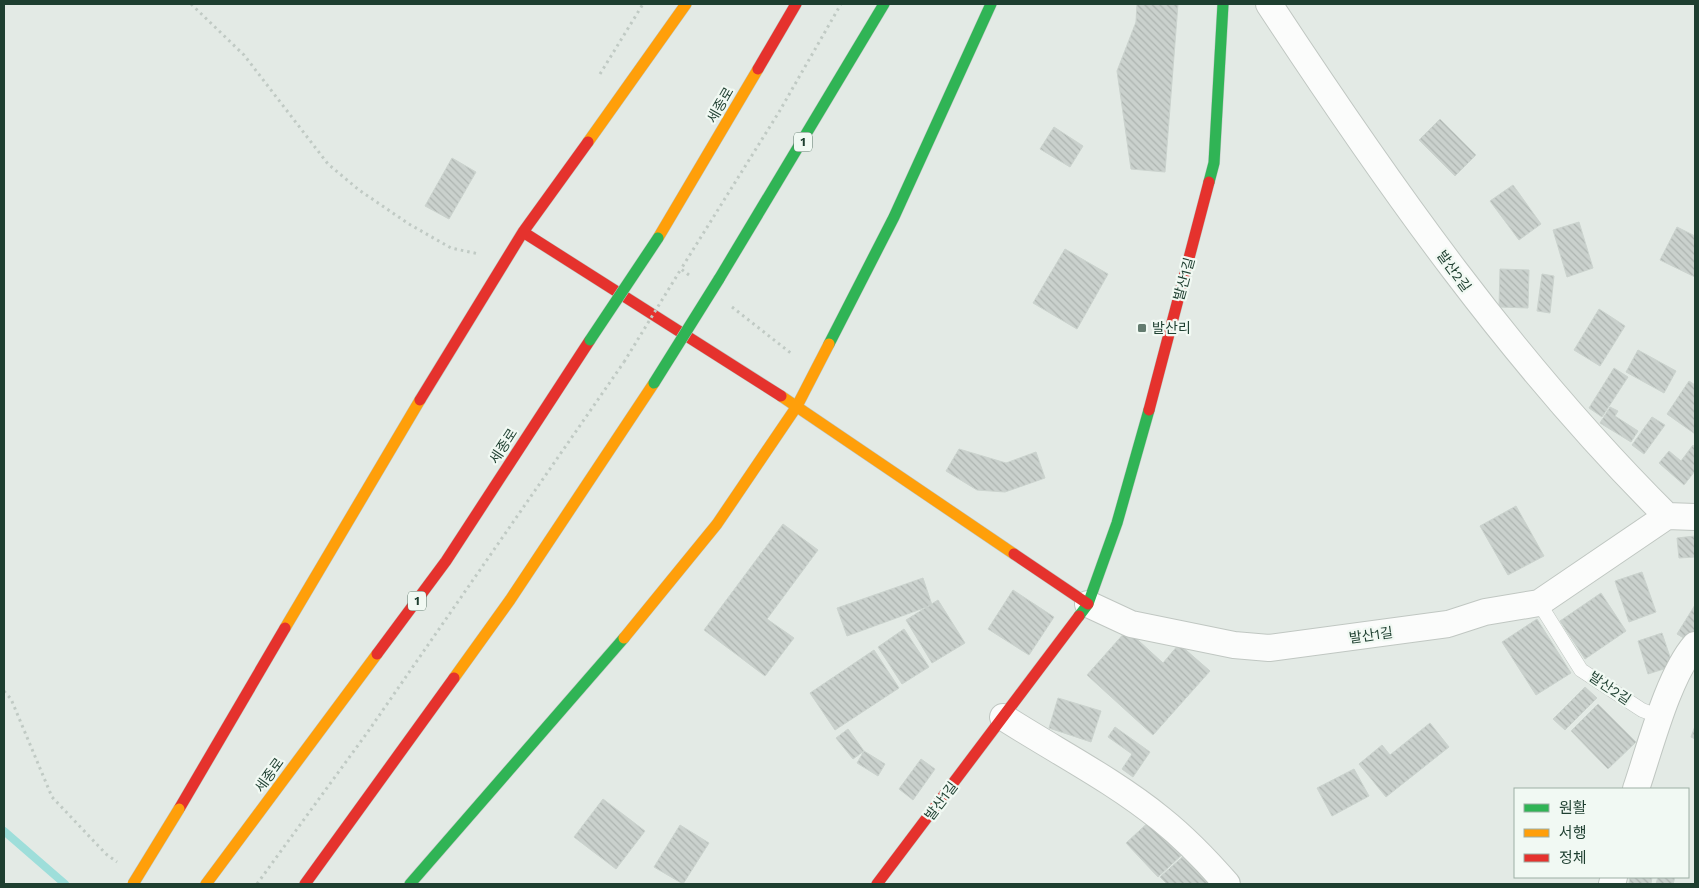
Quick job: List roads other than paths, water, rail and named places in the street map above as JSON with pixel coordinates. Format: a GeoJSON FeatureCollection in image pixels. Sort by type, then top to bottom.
{"type":"FeatureCollection","features":[{"type":"Feature","properties":{"kind":"main road"},"geometry":{"type":"LineString","coordinates":[[133,884],[380,466],[523,232],[686,4]]}},
{"type":"Feature","properties":{"kind":"main road","name":"세종로"},"geometry":{"type":"LineString","coordinates":[[206,884],[446,561],[658,238],[796,4]]}},
{"type":"Feature","properties":{"kind":"main road","name":"1"},"geometry":{"type":"LineString","coordinates":[[305,884],[510,600],[654,383],[874,24],[884,4]]}},
{"type":"Feature","properties":{"kind":"main road"},"geometry":{"type":"LineString","coordinates":[[410,884],[597,671],[717,524],[797,406],[894,217],[990,4]]}},
{"type":"Feature","properties":{"kind":"main road","name":"발산1길"},"geometry":{"type":"LineString","coordinates":[[877,884],[1088,604],[1117,523],[1214,163],[1223,4]]}},
{"type":"Feature","properties":{"kind":"main road"},"geometry":{"type":"LineString","coordinates":[[523,232],[797,406],[1088,604]]}},
{"type":"Feature","properties":{"kind":"street","name":"발산2길"},"geometry":{"type":"LineString","coordinates":[[1269,4],[1331,98],[1480,306],[1575,417],[1667,516]]}},
{"type":"Feature","properties":{"kind":"street"},"geometry":{"type":"LineString","coordinates":[[1539,602],[1667,516],[1695,517]]}},
{"type":"Feature","properties":{"kind":"street","name":"발산1길"},"geometry":{"type":"LineString","coordinates":[[1088,604],[1131,624],[1234,645],[1269,648],[1448,624],[1485,612],[1539,602]]}},
{"type":"Feature","properties":{"kind":"street"},"geometry":{"type":"LineString","coordinates":[[1636,788],[1660,717],[1686,656],[1695,644]]}},
{"type":"Feature","properties":{"kind":"street"},"geometry":{"type":"LineString","coordinates":[[1003,717],[1102,778],[1161,819],[1203,857],[1227,884]]}},
{"type":"Feature","properties":{"kind":"lane","name":"발산2길"},"geometry":{"type":"LineString","coordinates":[[1539,602],[1582,670],[1642,710],[1660,717]]}},
{"type":"Feature","properties":{"kind":"waterway"},"geometry":{"type":"LineString","coordinates":[[4,831],[65,884]]}},
{"type":"Feature","properties":{"kind":"place","name":"발산리"},"geometry":{"type":"Point","coordinates":[1142,328]}}]}
